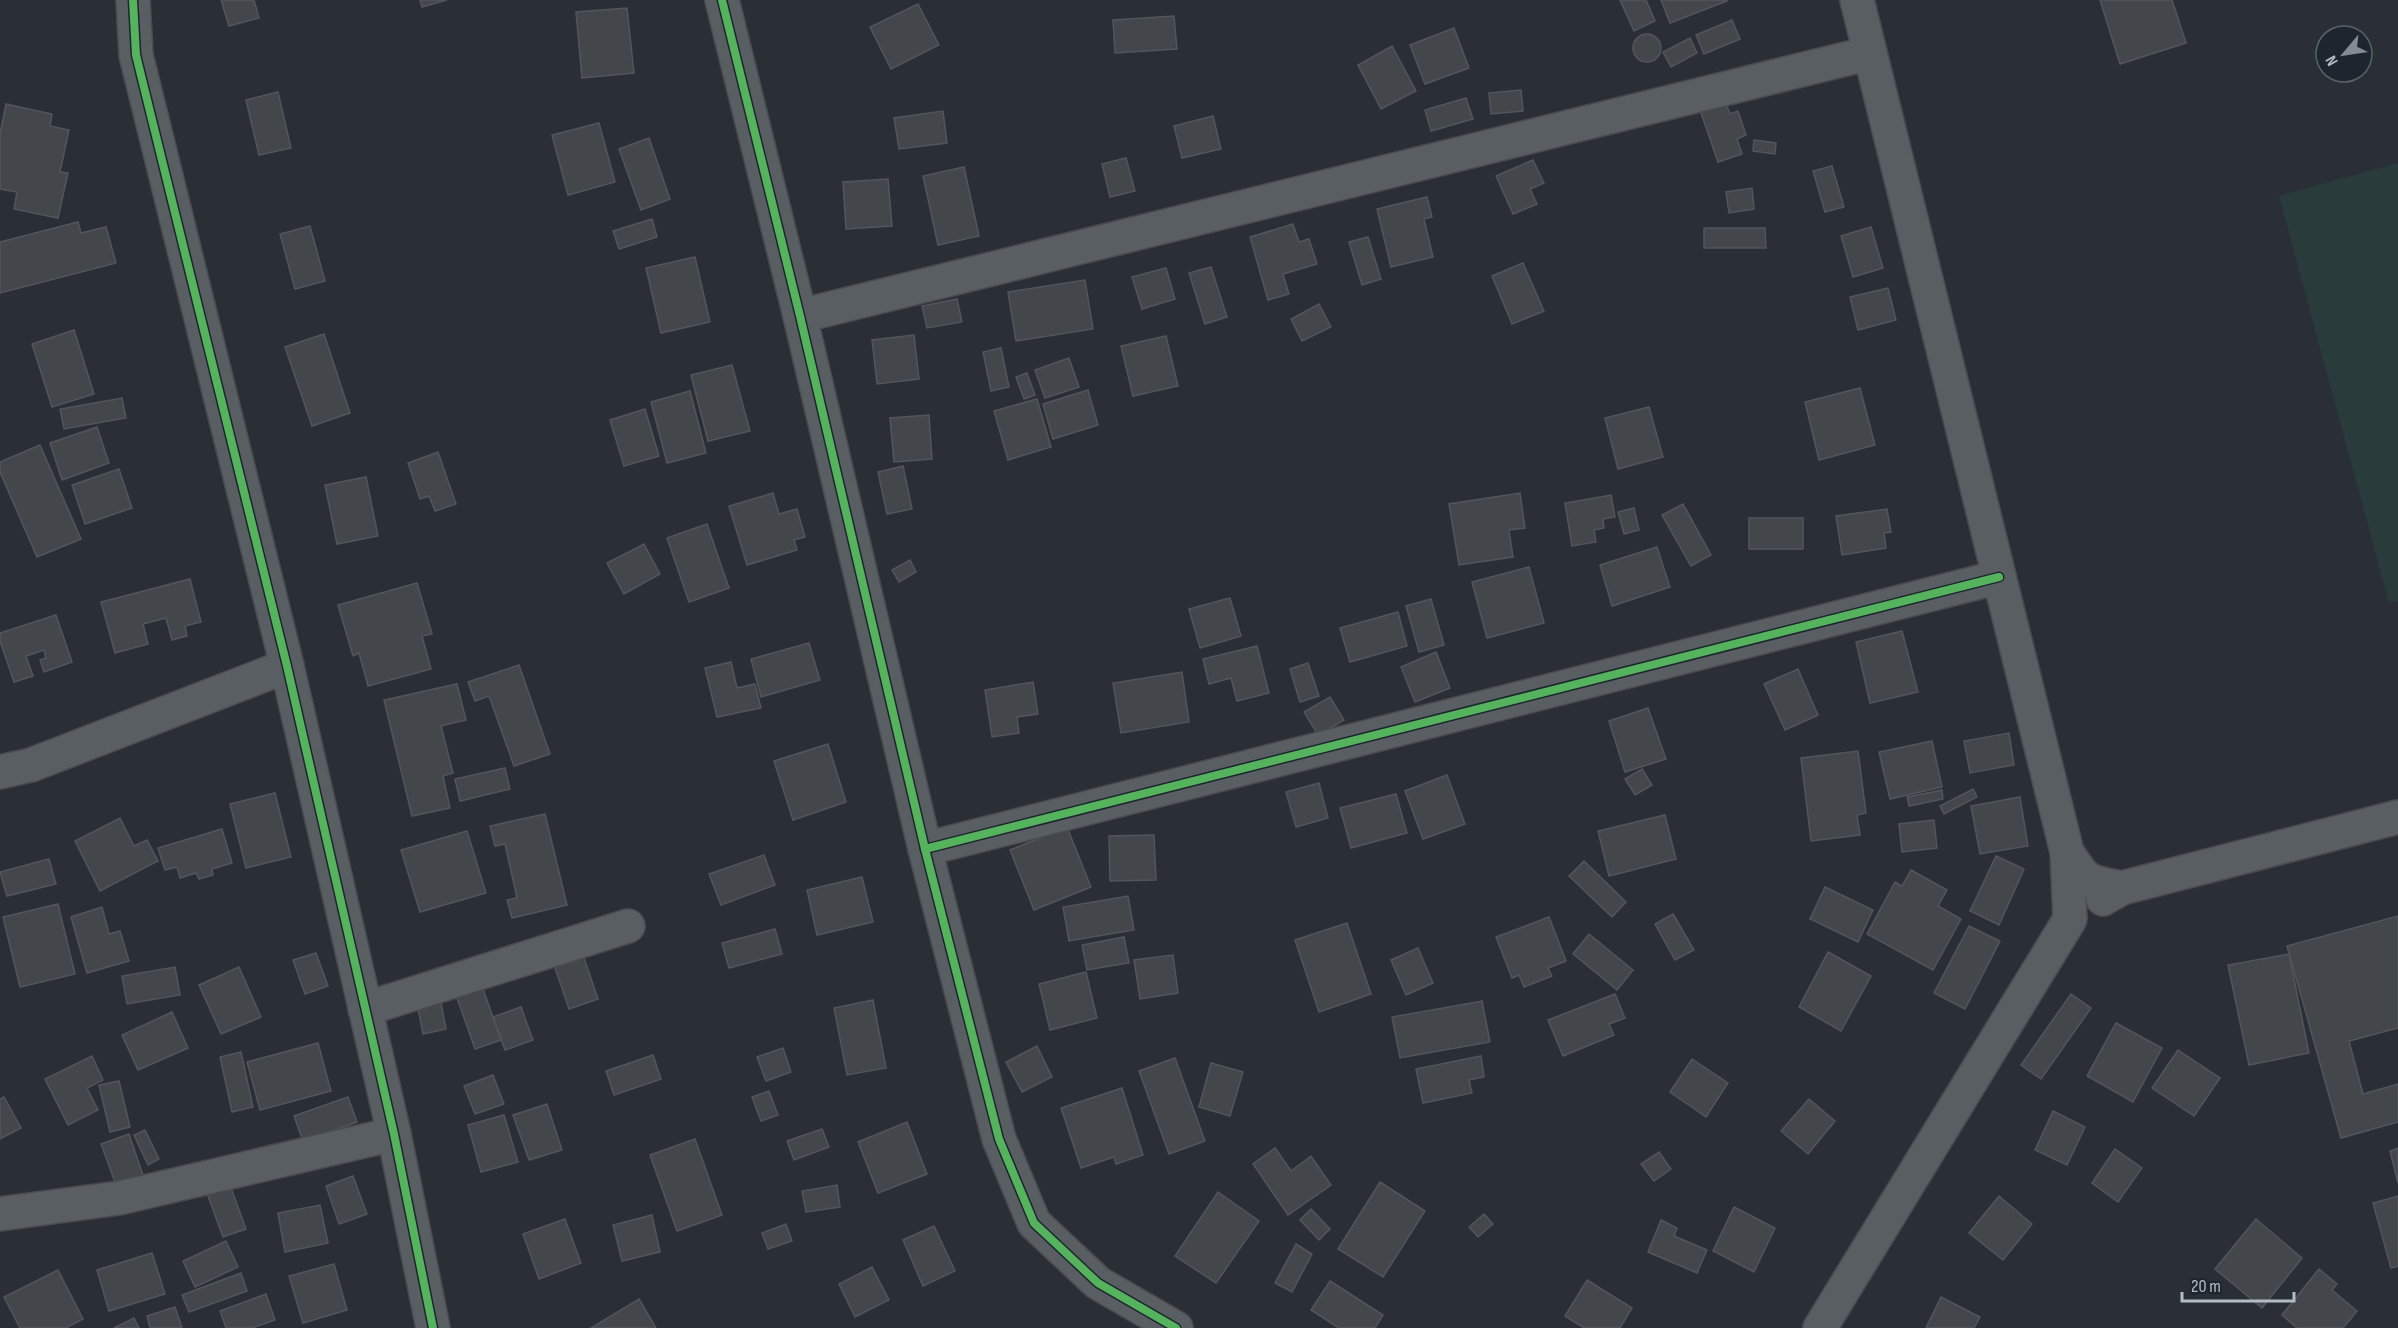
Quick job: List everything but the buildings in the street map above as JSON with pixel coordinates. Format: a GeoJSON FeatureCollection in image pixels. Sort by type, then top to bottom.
{"type":"FeatureCollection","features":[{"type":"Feature","properties":{"kind":"street"},"geometry":{"type":"LineString","coordinates":[[133,0],[136,55],[287,666],[394,1134],[433,1328]]}},
{"type":"Feature","properties":{"kind":"street"},"geometry":{"type":"LineString","coordinates":[[722,0],[800,316],[925,849],[999,1139],[1034,1223],[1098,1283],[1176,1328]]}},
{"type":"Feature","properties":{"kind":"street"},"geometry":{"type":"LineString","coordinates":[[1857,0],[2067,852],[2070,919]]}},
{"type":"Feature","properties":{"kind":"street"},"geometry":{"type":"LineString","coordinates":[[800,316],[1870,53]]}},
{"type":"Feature","properties":{"kind":"street"},"geometry":{"type":"LineString","coordinates":[[925,849],[2000,576]]}},
{"type":"Feature","properties":{"kind":"street"},"geometry":{"type":"LineString","coordinates":[[0,772],[30,765],[287,666]]}},
{"type":"Feature","properties":{"kind":"street"},"geometry":{"type":"LineString","coordinates":[[1820,1328],[2070,919],[2122,888],[2398,817]]}},
{"type":"Feature","properties":{"kind":"street"},"geometry":{"type":"LineString","coordinates":[[2067,852],[2081,875],[2092,883],[2122,888]]}},
{"type":"Feature","properties":{"kind":"street"},"geometry":{"type":"LineString","coordinates":[[365,1009],[628,926]]}},
{"type":"Feature","properties":{"kind":"street"},"geometry":{"type":"LineString","coordinates":[[0,1214],[119,1198],[394,1134]]}},
{"type":"Feature","properties":{"kind":"shaded area"},"geometry":{"type":"Polygon","coordinates":[[[2398,163],[2398,601],[2389,603],[2279,196],[2398,163]]]}},
{"type":"Feature","properties":{"kind":"cycle path"},"geometry":{"type":"LineString","coordinates":[[133,0],[136,55],[287,666],[394,1134],[433,1328]]}},
{"type":"Feature","properties":{"kind":"cycle path"},"geometry":{"type":"LineString","coordinates":[[722,0],[800,316],[925,849],[999,1139],[1034,1223],[1098,1283],[1176,1328]]}},
{"type":"Feature","properties":{"kind":"cycle path"},"geometry":{"type":"LineString","coordinates":[[925,849],[1999,577]]}}]}
